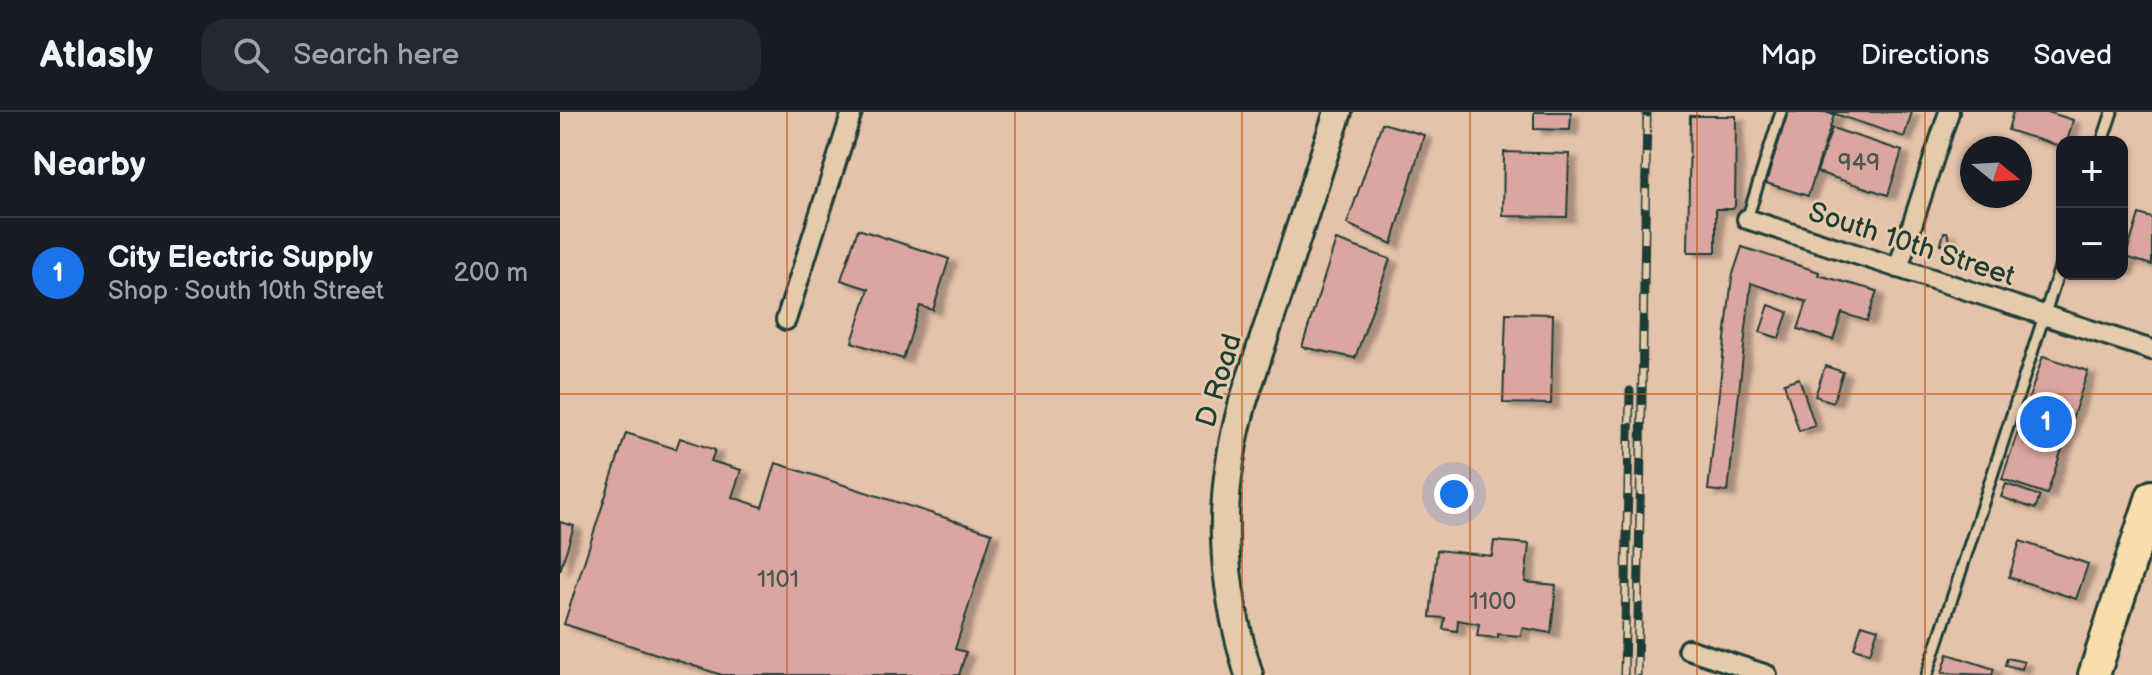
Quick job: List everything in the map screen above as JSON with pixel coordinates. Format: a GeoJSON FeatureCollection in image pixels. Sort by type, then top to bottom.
{"type":"FeatureCollection","features":[{"type":"Feature","properties":{"kind":"main road"},"geometry":{"type":"LineString","coordinates":[[2094,675],[2152,496]]}},
{"type":"Feature","properties":{"kind":"street"},"geometry":{"type":"LineString","coordinates":[[786,320],[852,112]]}},
{"type":"Feature","properties":{"kind":"street","name":"D Road"},"geometry":{"type":"LineString","coordinates":[[1249,675],[1236,634],[1227,583],[1223,511],[1232,440],[1338,112]]}},
{"type":"Feature","properties":{"kind":"street"},"geometry":{"type":"LineString","coordinates":[[1898,268],[1949,112]]}},
{"type":"Feature","properties":{"kind":"street","name":"South 10th Street"},"geometry":{"type":"LineString","coordinates":[[1747,219],[2152,350]]}},
{"type":"Feature","properties":{"kind":"street"},"geometry":{"type":"LineString","coordinates":[[1688,649],[1767,675]]}},
{"type":"Feature","properties":{"kind":"lane"},"geometry":{"type":"LineString","coordinates":[[1747,219],[1781,112]]}},
{"type":"Feature","properties":{"kind":"lane"},"geometry":{"type":"LineString","coordinates":[[2104,136],[2112,112]]}},
{"type":"Feature","properties":{"kind":"lane"},"geometry":{"type":"LineString","coordinates":[[1927,675],[2056,279]]}},
{"type":"Feature","properties":{"kind":"building"},"geometry":{"type":"Polygon","coordinates":[[[1534,112],[1571,112],[1570,130],[1534,129],[1534,112]]]}},
{"type":"Feature","properties":{"kind":"building"},"geometry":{"type":"Polygon","coordinates":[[[1788,112],[1825,112],[1834,115],[1808,196],[1766,183],[1788,112]]]}},
{"type":"Feature","properties":{"kind":"building"},"geometry":{"type":"Polygon","coordinates":[[[1829,112],[1912,112],[1904,137],[1829,112]]]}},
{"type":"Feature","properties":{"kind":"building"},"geometry":{"type":"Polygon","coordinates":[[[2013,112],[2048,112],[2073,120],[2069,136],[2056,136],[2056,145],[2008,130],[2013,112]]]}},
{"type":"Feature","properties":{"kind":"building"},"geometry":{"type":"Polygon","coordinates":[[[1690,116],[1736,116],[1735,206],[1733,209],[1716,209],[1716,252],[1688,252],[1690,116]]]}},
{"type":"Feature","properties":{"kind":"building"},"geometry":{"type":"Polygon","coordinates":[[[1382,123],[1424,135],[1392,244],[1347,224],[1382,123]]]}},
{"type":"Feature","properties":{"kind":"building"},"geometry":{"type":"Polygon","coordinates":[[[1832,128],[1902,151],[1888,195],[1817,172],[1832,128]]]}},
{"type":"Feature","properties":{"kind":"building"},"geometry":{"type":"Polygon","coordinates":[[[1504,152],[1569,154],[1567,217],[1503,216],[1504,152]]]}},
{"type":"Feature","properties":{"kind":"building"},"geometry":{"type":"Polygon","coordinates":[[[2139,214],[2152,218],[2152,265],[2129,258],[2128,261],[2128,250],[2139,214]]]}},
{"type":"Feature","properties":{"kind":"building"},"geometry":{"type":"Polygon","coordinates":[[[858,229],[949,259],[933,310],[920,306],[903,359],[852,342],[869,289],[841,280],[858,229]]]}},
{"type":"Feature","properties":{"kind":"building"},"geometry":{"type":"Polygon","coordinates":[[[1944,232],[1947,232],[1953,248],[1941,244],[1944,232]]]}},
{"type":"Feature","properties":{"kind":"building"},"geometry":{"type":"Polygon","coordinates":[[[1336,240],[1390,259],[1355,358],[1302,347],[1336,240]]]}},
{"type":"Feature","properties":{"kind":"building"},"geometry":{"type":"Polygon","coordinates":[[[1742,247],[1819,272],[1818,275],[1877,291],[1867,321],[1842,313],[1833,340],[1798,329],[1807,302],[1751,283],[1728,492],[1708,490],[1732,277],[1742,247]]]}},
{"type":"Feature","properties":{"kind":"building"},"geometry":{"type":"Polygon","coordinates":[[[1769,305],[1788,312],[1779,338],[1760,332],[1769,305]]]}},
{"type":"Feature","properties":{"kind":"building"},"geometry":{"type":"Polygon","coordinates":[[[1506,313],[1553,314],[1551,404],[1503,403],[1506,313]]]}},
{"type":"Feature","properties":{"kind":"building"},"geometry":{"type":"Polygon","coordinates":[[[2043,356],[2088,371],[2047,494],[2002,479],[2043,356]]]}},
{"type":"Feature","properties":{"kind":"building"},"geometry":{"type":"Polygon","coordinates":[[[1825,366],[1843,372],[1833,402],[1815,396],[1825,366]]]}},
{"type":"Feature","properties":{"kind":"building"},"geometry":{"type":"Polygon","coordinates":[[[1799,378],[1815,426],[1799,431],[1784,383],[1799,378]]]}},
{"type":"Feature","properties":{"kind":"building"},"geometry":{"type":"Polygon","coordinates":[[[626,433],[676,449],[680,438],[715,450],[711,461],[741,470],[732,497],[762,507],[776,463],[992,533],[955,649],[966,652],[959,675],[722,675],[564,624],[626,433]]]}},
{"type":"Feature","properties":{"kind":"building"},"geometry":{"type":"Polygon","coordinates":[[[2006,484],[2040,496],[2035,509],[2001,497],[2006,484]]]}},
{"type":"Feature","properties":{"kind":"building"},"geometry":{"type":"Polygon","coordinates":[[[560,522],[574,526],[560,571],[560,522]]]}},
{"type":"Feature","properties":{"kind":"building"},"geometry":{"type":"Polygon","coordinates":[[[1494,541],[1529,544],[1525,582],[1556,585],[1551,633],[1522,628],[1521,636],[1477,636],[1479,624],[1458,620],[1457,631],[1443,629],[1445,618],[1430,617],[1437,550],[1492,556],[1494,541]]]}},
{"type":"Feature","properties":{"kind":"building"},"geometry":{"type":"Polygon","coordinates":[[[2020,541],[2088,564],[2076,599],[2009,577],[2020,541]]]}},
{"type":"Feature","properties":{"kind":"building"},"geometry":{"type":"Polygon","coordinates":[[[1862,624],[1878,629],[1870,653],[1854,648],[1862,624]]]}},
{"type":"Feature","properties":{"kind":"building"},"geometry":{"type":"Polygon","coordinates":[[[1948,654],[1994,669],[1992,675],[1942,673],[1948,654]]]}},
{"type":"Feature","properties":{"kind":"building"},"geometry":{"type":"Polygon","coordinates":[[[2007,658],[2024,662],[2022,669],[2005,665],[2007,658]]]}},
{"type":"Feature","properties":{"kind":"railway"},"geometry":{"type":"LineString","coordinates":[[1637,675],[1647,112]]}},
{"type":"Feature","properties":{"kind":"railway"},"geometry":{"type":"LineString","coordinates":[[1624,675],[1630,391]]}},
{"type":"Feature","properties":{"kind":"place","name":"City Electric Supply"},"geometry":{"type":"Point","coordinates":[2046,422]}}]}
